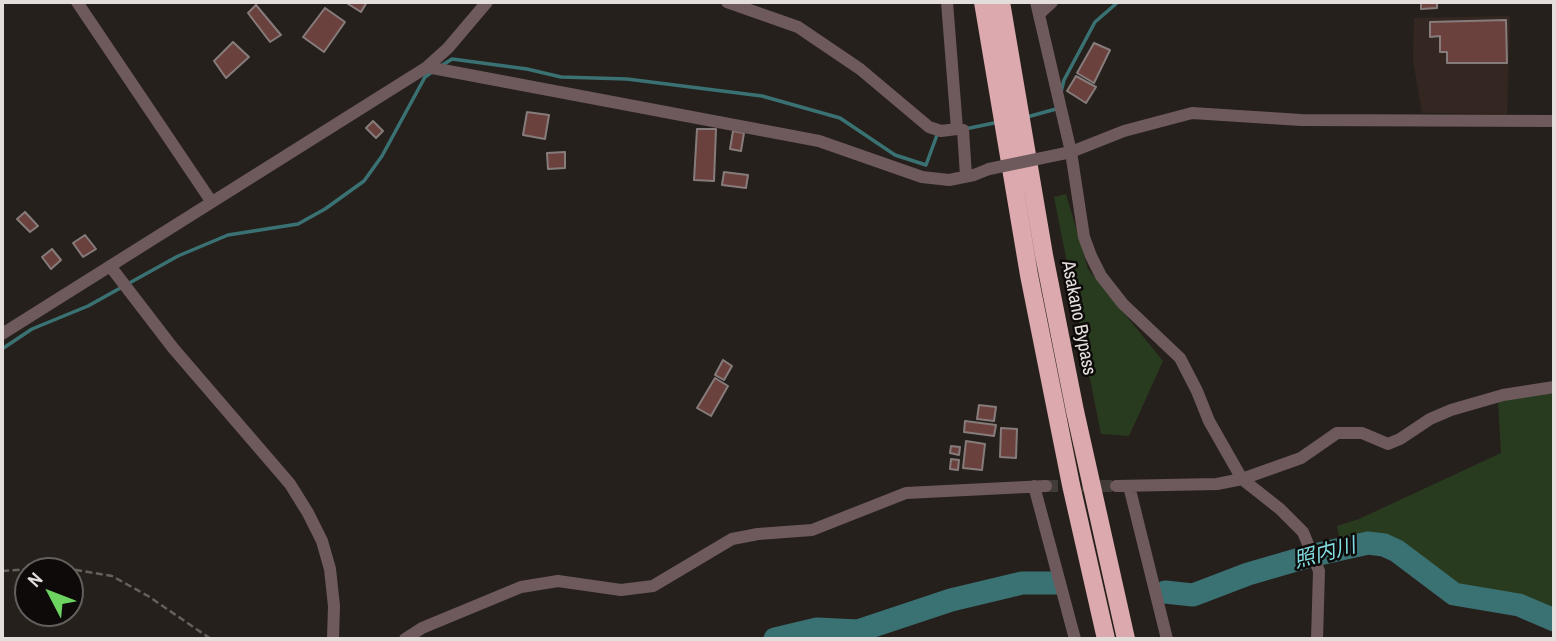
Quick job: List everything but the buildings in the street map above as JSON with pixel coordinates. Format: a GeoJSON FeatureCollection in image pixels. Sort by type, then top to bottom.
{"type":"FeatureCollection","features":[{"type":"Feature","properties":{"kind":"highway","name":"Asakano Bypass"},"geometry":{"type":"LineString","coordinates":[[983,2],[1029,275],[1071,485],[1106,639]]}},
{"type":"Feature","properties":{"kind":"highway","name":"Asakano Bypass"},"geometry":{"type":"LineString","coordinates":[[1001,2],[1044,255],[1074,411],[1126,639]]}},
{"type":"Feature","properties":{"kind":"street"},"geometry":{"type":"LineString","coordinates":[[77,2],[211,201]]}},
{"type":"Feature","properties":{"kind":"street"},"geometry":{"type":"LineString","coordinates":[[2,334],[427,67],[448,48],[487,2]]}},
{"type":"Feature","properties":{"kind":"street"},"geometry":{"type":"LineString","coordinates":[[727,2],[798,27],[860,69],[929,127],[941,131],[963,130],[966,176]]}},
{"type":"Feature","properties":{"kind":"street"},"geometry":{"type":"LineString","coordinates":[[947,2],[957,129]]}},
{"type":"Feature","properties":{"kind":"street"},"geometry":{"type":"LineString","coordinates":[[1052,2],[1038,8],[1071,152],[1084,237],[1101,276],[1123,304],[1180,358],[1209,421],[1242,479],[1290,518],[1303,533],[1319,570],[1317,639]]}},
{"type":"Feature","properties":{"kind":"street"},"geometry":{"type":"LineString","coordinates":[[427,67],[819,141],[922,177],[949,180],[1071,152],[1124,131],[1192,113],[1301,120],[1554,121]]}},
{"type":"Feature","properties":{"kind":"street"},"geometry":{"type":"LineString","coordinates":[[110,266],[173,348],[290,484],[308,513],[322,541],[330,569],[334,606],[333,639]]}},
{"type":"Feature","properties":{"kind":"street"},"geometry":{"type":"LineString","coordinates":[[1167,639],[1123,486],[1217,484],[1242,479],[1301,458],[1337,433],[1362,433],[1388,444],[1451,410],[1503,395],[1554,387]]}},
{"type":"Feature","properties":{"kind":"street"},"geometry":{"type":"LineString","coordinates":[[405,639],[422,628],[521,587],[558,581],[621,590],[653,586],[732,539],[812,530],[906,493],[1040,486],[1075,639]]}},
{"type":"Feature","properties":{"kind":"path"},"geometry":{"type":"LineString","coordinates":[[2,571],[58,567],[112,576],[148,596],[211,639]]}},
{"type":"Feature","properties":{"kind":"shaded area"},"geometry":{"type":"Polygon","coordinates":[[[1510,16],[1507,114],[1422,113],[1413,60],[1414,18],[1510,16]]]}},
{"type":"Feature","properties":{"kind":"green space"},"geometry":{"type":"Polygon","coordinates":[[[1066,194],[1088,269],[1163,361],[1129,436],[1101,434],[1054,197],[1066,194]]]}},
{"type":"Feature","properties":{"kind":"green space"},"geometry":{"type":"Polygon","coordinates":[[[1554,392],[1554,615],[1523,602],[1516,593],[1454,589],[1386,550],[1342,549],[1337,526],[1359,519],[1501,453],[1498,400],[1554,392]]]}},
{"type":"Feature","properties":{"kind":"waterway"},"geometry":{"type":"LineString","coordinates":[[1061,92],[1064,80],[1095,22],[1118,2]]}},
{"type":"Feature","properties":{"kind":"waterway"},"geometry":{"type":"LineString","coordinates":[[441,66],[452,59],[527,69],[561,77],[627,79],[762,96],[840,118],[895,155],[926,165],[937,135]]}},
{"type":"Feature","properties":{"kind":"waterway"},"geometry":{"type":"LineString","coordinates":[[2,349],[32,329],[88,306],[178,256],[228,235],[298,224],[325,209],[364,181],[382,156],[425,77],[432,72]]}},
{"type":"Feature","properties":{"kind":"waterway"},"geometry":{"type":"LineString","coordinates":[[1027,117],[1056,109]]}},
{"type":"Feature","properties":{"kind":"waterway"},"geometry":{"type":"LineString","coordinates":[[965,129],[999,122]]}},
{"type":"Feature","properties":{"kind":"waterway","name":"照内川"},"geometry":{"type":"LineString","coordinates":[[1165,592],[1193,595],[1248,574],[1368,543],[1384,545],[1397,551],[1454,594],[1519,605],[1554,620]]}},
{"type":"Feature","properties":{"kind":"waterway","name":"照内川"},"geometry":{"type":"LineString","coordinates":[[775,639],[817,629],[858,631],[951,600],[1022,583],[1054,583]]}},
{"type":"Feature","properties":{"kind":"tunnel"},"geometry":{"type":"LineString","coordinates":[[1046,486],[1116,486]]}}]}
